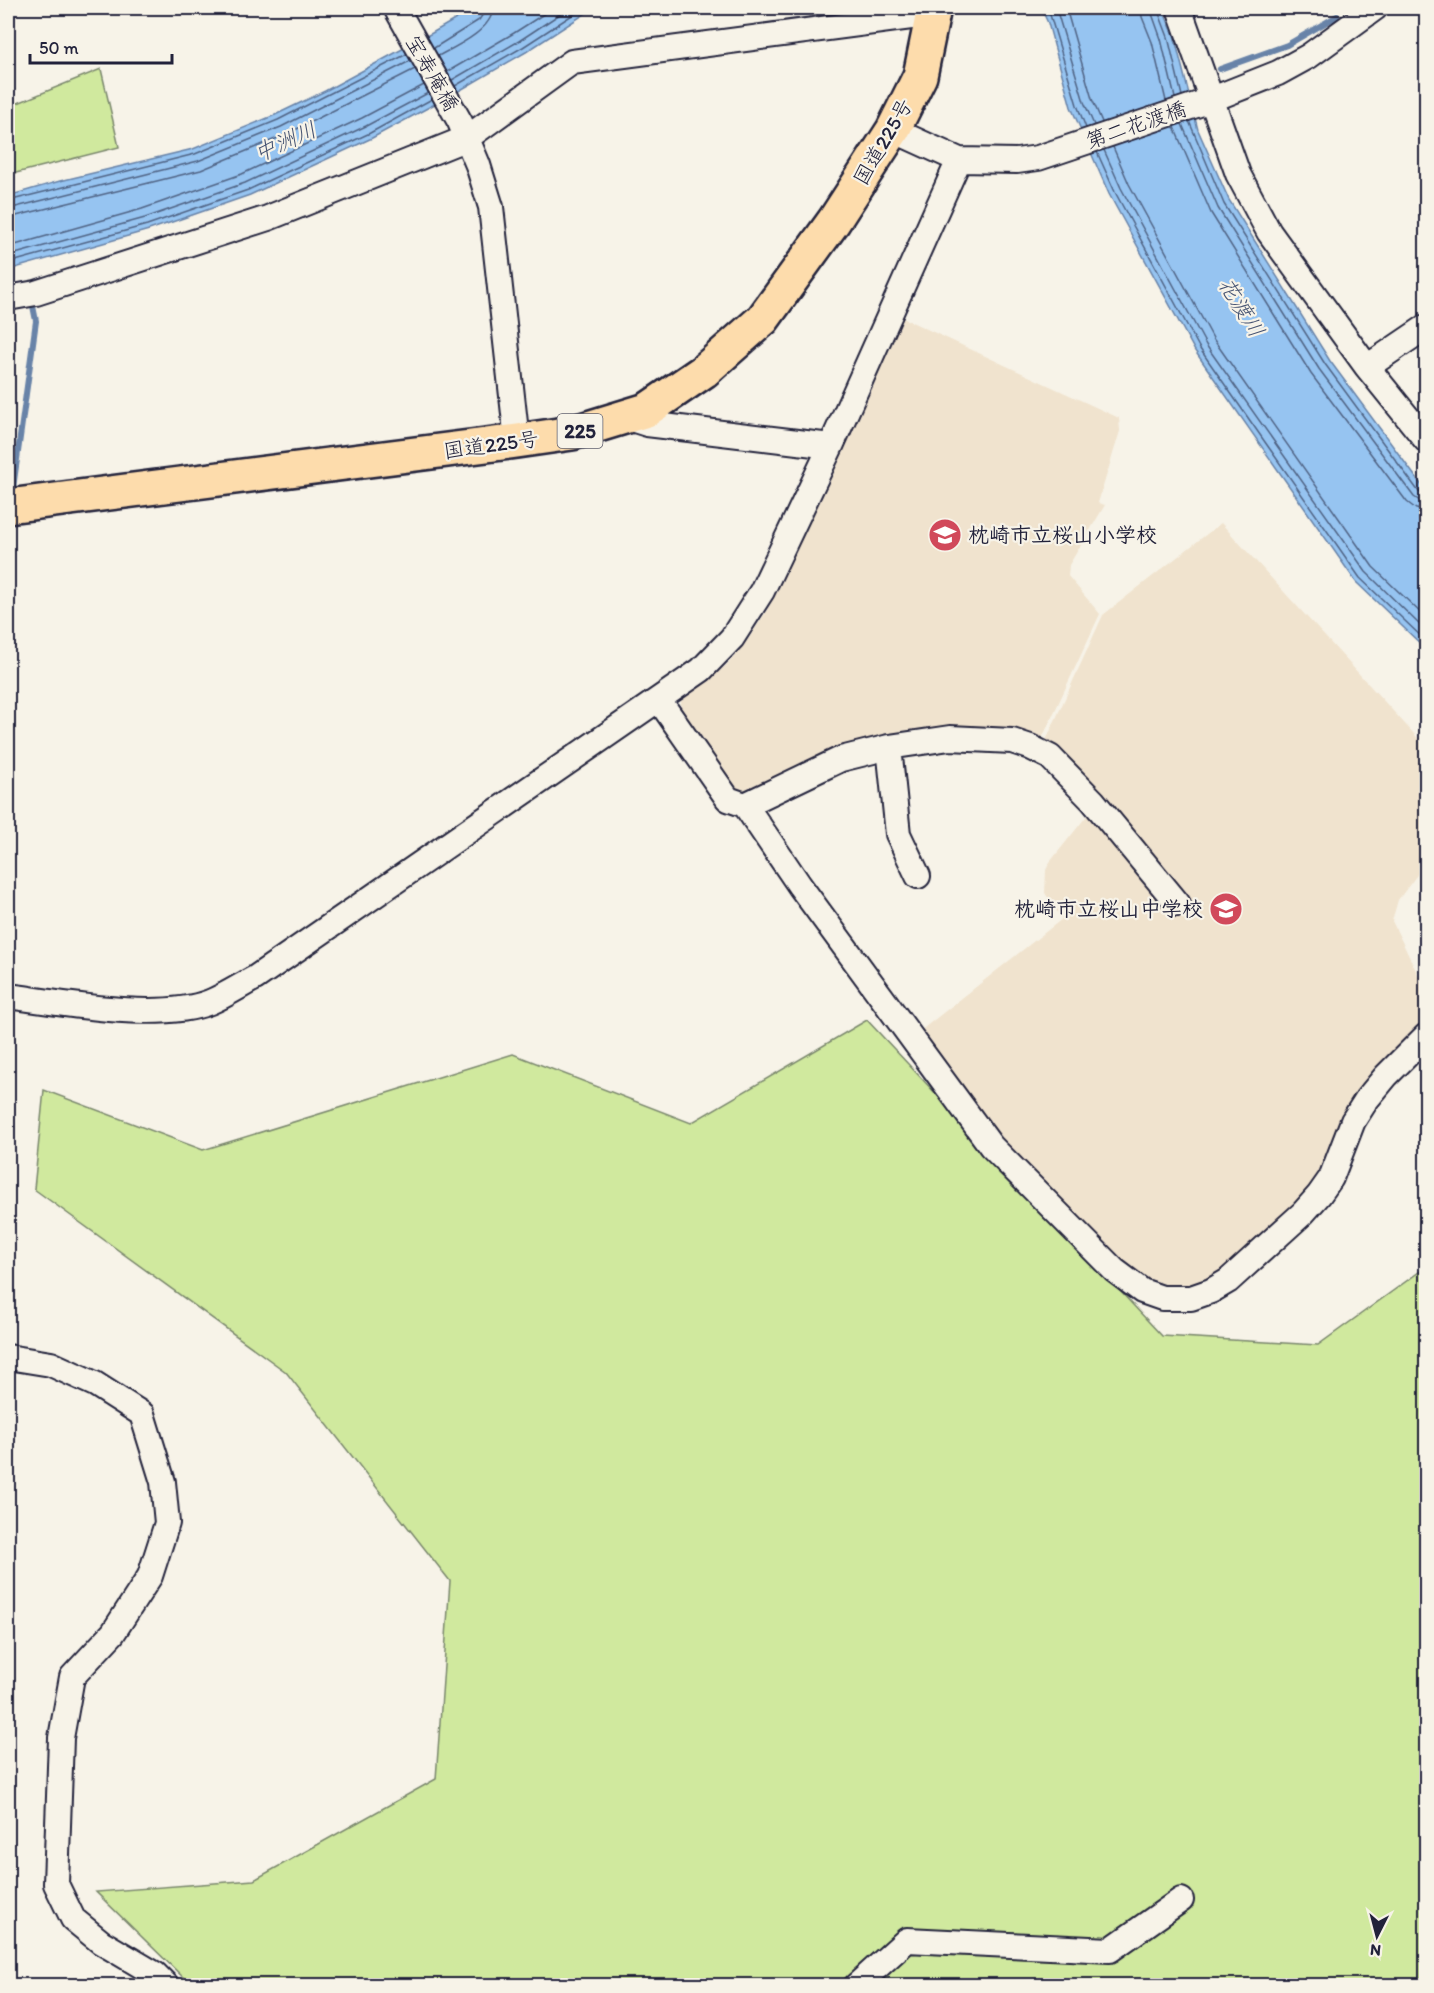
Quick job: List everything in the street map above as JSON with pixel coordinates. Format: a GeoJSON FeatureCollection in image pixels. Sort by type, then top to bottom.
{"type":"FeatureCollection","features":[{"type":"Feature","properties":{"kind":"highway","name":"国道225号"},"geometry":{"type":"LineString","coordinates":[[8,506],[357,463],[572,433],[647,410],[704,371],[763,320],[834,221],[893,130],[920,76],[934,11]]}},
{"type":"Feature","properties":{"kind":"street"},"geometry":{"type":"LineString","coordinates":[[1179,8],[1207,101],[1238,174],[1269,232],[1367,367],[1426,440]]}},
{"type":"Feature","properties":{"kind":"street","name":"第二花渡橋"},"geometry":{"type":"LineString","coordinates":[[959,160],[1017,161],[1063,151],[1207,101],[1278,73],[1310,56],[1366,10]]}},
{"type":"Feature","properties":{"kind":"street"},"geometry":{"type":"LineString","coordinates":[[8,298],[36,293],[268,218],[463,130],[572,62],[824,18],[934,11]]}},
{"type":"Feature","properties":{"kind":"street","name":"宝寿庵橋"},"geometry":{"type":"LineString","coordinates":[[400,16],[463,130],[478,165],[491,207],[517,441]]}},
{"type":"Feature","properties":{"kind":"street"},"geometry":{"type":"LineString","coordinates":[[8,996],[115,1009],[168,1011],[209,1002],[255,978],[701,670],[732,638],[762,591],[831,446],[959,160],[893,130]]}},
{"type":"Feature","properties":{"kind":"street"},"geometry":{"type":"LineString","coordinates":[[1367,367],[1426,327]]}},
{"type":"Feature","properties":{"kind":"street"},"geometry":{"type":"LineString","coordinates":[[625,417],[648,424],[831,446]]}},
{"type":"Feature","properties":{"kind":"street"},"geometry":{"type":"LineString","coordinates":[[659,700],[728,799],[745,805],[800,886],[991,1146],[1114,1270],[1142,1291],[1162,1298],[1191,1298],[1211,1291],[1228,1281],[1245,1266],[1303,1213],[1319,1195],[1331,1179],[1353,1120],[1367,1099],[1386,1076],[1426,1036]]}},
{"type":"Feature","properties":{"kind":"street"},"geometry":{"type":"LineString","coordinates":[[745,805],[841,759],[889,747],[950,738],[1012,741],[1050,757],[1093,801],[1178,904]]}},
{"type":"Feature","properties":{"kind":"street"},"geometry":{"type":"LineString","coordinates":[[889,747],[898,834],[918,876]]}},
{"type":"Feature","properties":{"kind":"street"},"geometry":{"type":"LineString","coordinates":[[8,1357],[51,1364],[95,1384],[142,1414],[163,1482],[167,1523],[150,1576],[113,1634],[72,1677],[61,1738],[56,1884],[73,1919],[101,1942],[155,1974],[167,1986]]}},
{"type":"Feature","properties":{"kind":"street"},"geometry":{"type":"LineString","coordinates":[[856,1986],[907,1940],[1110,1950],[1181,1900]]}},
{"type":"Feature","properties":{"kind":"shaded area","name":"枕崎市立桜山小学校"},"geometry":{"type":"Polygon","coordinates":[[[903,318],[1119,418],[1120,431],[1098,503],[1105,505],[1069,565],[1068,576],[1100,614],[1039,745],[968,731],[745,792],[724,781],[681,714],[681,701],[728,664],[766,612],[838,464],[903,318]]]}},
{"type":"Feature","properties":{"kind":"shaded area","name":"枕崎市立桜山中学校"},"geometry":{"type":"Polygon","coordinates":[[[1221,523],[1426,747],[1426,863],[1398,900],[1392,921],[1426,987],[1426,1025],[1308,1200],[1200,1289],[1147,1285],[997,1145],[915,1035],[1062,919],[1045,893],[1046,870],[1101,798],[1043,747],[1103,615],[1221,523]]]}},
{"type":"Feature","properties":{"kind":"green space"},"geometry":{"type":"Polygon","coordinates":[[[101,69],[119,147],[8,175],[8,107],[101,69]]]}},
{"type":"Feature","properties":{"kind":"green space"},"geometry":{"type":"Polygon","coordinates":[[[867,1020],[1162,1336],[1318,1345],[1426,1267],[1426,1985],[191,1985],[96,1892],[254,1880],[436,1779],[450,1581],[286,1372],[34,1189],[44,1090],[203,1150],[513,1054],[691,1123],[867,1020]]]}},
{"type":"Feature","properties":{"kind":"water","name":"中洲川"},"geometry":{"type":"Polygon","coordinates":[[[475,8],[594,8],[526,52],[457,92],[372,138],[250,195],[149,230],[8,270],[8,196],[193,149],[275,115],[325,91],[475,8]]]}},
{"type":"Feature","properties":{"kind":"water","name":"花渡川"},"geometry":{"type":"Polygon","coordinates":[[[1041,8],[1162,8],[1174,35],[1198,130],[1229,200],[1330,361],[1426,491],[1426,649],[1356,582],[1195,351],[1109,194],[1071,107],[1048,23],[1041,8]]]}},
{"type":"Feature","properties":{"kind":"waterway"},"geometry":{"type":"LineString","coordinates":[[1220,69],[1287,45],[1337,16]]}},
{"type":"Feature","properties":{"kind":"waterway"},"geometry":{"type":"LineString","coordinates":[[13,488],[36,321],[33,306]]}},
{"type":"Feature","properties":{"kind":"place","name":"枕崎市立桜山小学校"},"geometry":{"type":"Point","coordinates":[945,535]}},
{"type":"Feature","properties":{"kind":"place","name":"枕崎市立桜山中学校"},"geometry":{"type":"Point","coordinates":[1226,909]}}]}
